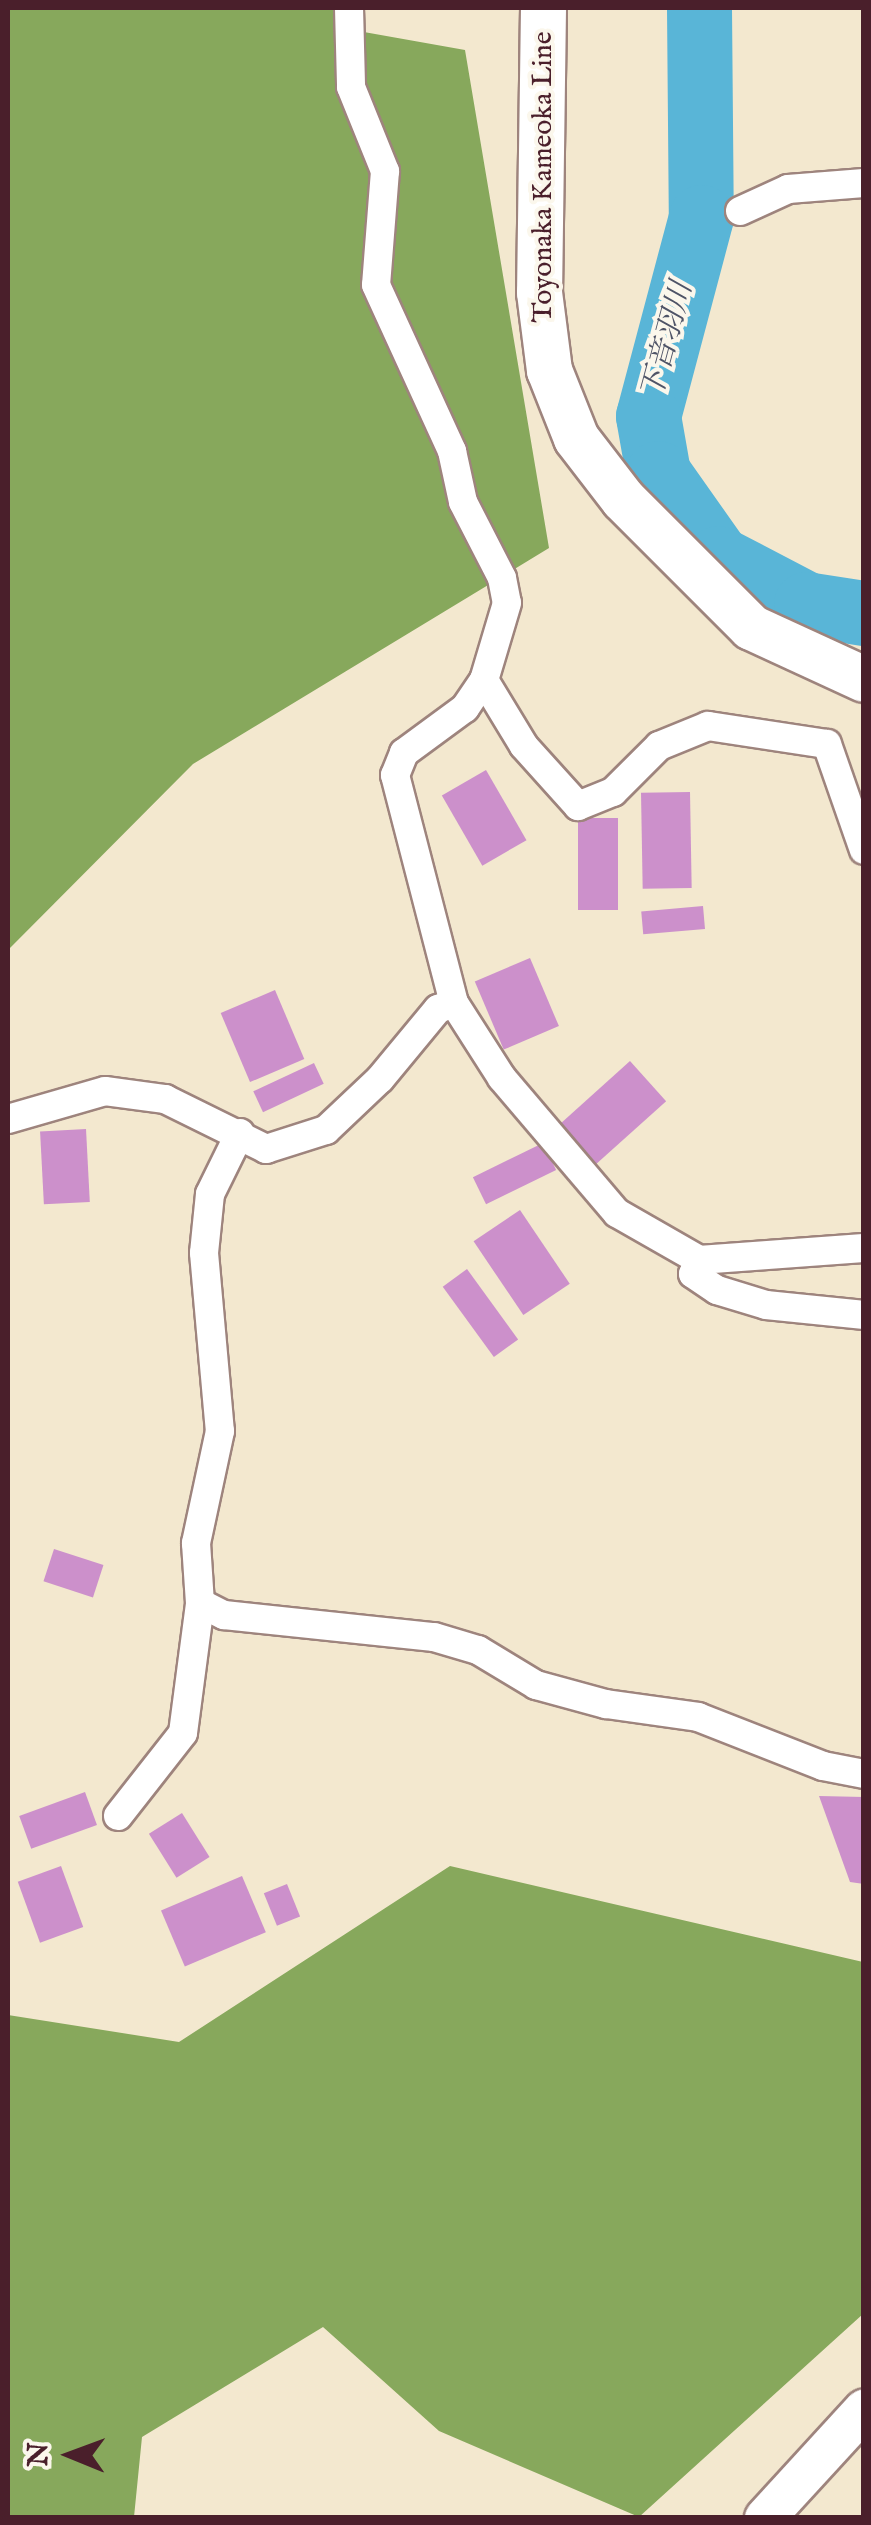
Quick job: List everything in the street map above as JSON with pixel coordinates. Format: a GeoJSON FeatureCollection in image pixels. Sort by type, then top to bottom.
{"type":"FeatureCollection","features":[{"type":"Feature","properties":{"kind":"main road","name":"Toyonaka Kameoka Line"},"geometry":{"type":"LineString","coordinates":[[543,8],[539,292],[549,370],[576,438],[623,499],[751,627],[864,679]]}},
{"type":"Feature","properties":{"kind":"main road"},"geometry":{"type":"LineString","coordinates":[[764,2518],[864,2410]]}},
{"type":"Feature","properties":{"kind":"street"},"geometry":{"type":"LineString","coordinates":[[349,8],[351,87],[385,172],[376,285],[452,451],[462,502],[502,578],[508,602],[484,680],[465,708],[404,753],[395,775],[454,1003],[502,1078],[617,1212],[699,1260],[864,1248]]}},
{"type":"Feature","properties":{"kind":"street"},"geometry":{"type":"LineString","coordinates":[[740,211],[788,190],[864,183]]}},
{"type":"Feature","properties":{"kind":"street"},"geometry":{"type":"LineString","coordinates":[[484,680],[524,746],[578,806],[612,792],[660,746],[708,726],[826,744],[864,850]]}},
{"type":"Feature","properties":{"kind":"street"},"geometry":{"type":"LineString","coordinates":[[8,1119],[106,1091],[164,1100],[266,1148],[326,1130],[380,1079],[438,1009],[454,1003]]}},
{"type":"Feature","properties":{"kind":"street"},"geometry":{"type":"LineString","coordinates":[[118,1816],[183,1733],[200,1603],[196,1543],[220,1430],[204,1253],[210,1194],[240,1133]]}},
{"type":"Feature","properties":{"kind":"street"},"geometry":{"type":"LineString","coordinates":[[699,1260],[692,1274],[717,1290],[766,1305],[864,1315]]}},
{"type":"Feature","properties":{"kind":"street"},"geometry":{"type":"LineString","coordinates":[[200,1603],[224,1615],[434,1637],[478,1650],[536,1685],[606,1704],[698,1717],[822,1766],[864,1774]]}},
{"type":"Feature","properties":{"kind":"green space"},"geometry":{"type":"Polygon","coordinates":[[[8,8],[332,8],[347,29],[465,50],[549,548],[193,764],[8,950],[8,8]]]}},
{"type":"Feature","properties":{"kind":"green space"},"geometry":{"type":"Polygon","coordinates":[[[450,1866],[863,1962],[863,2314],[639,2517],[439,2431],[323,2327],[142,2437],[134,2517],[8,2517],[8,2015],[179,2042],[450,1866]]]}},
{"type":"Feature","properties":{"kind":"building"},"geometry":{"type":"Polygon","coordinates":[[[486,770],[526,840],[482,866],[442,796],[486,770]]]}},
{"type":"Feature","properties":{"kind":"building"},"geometry":{"type":"Polygon","coordinates":[[[690,792],[692,888],[643,889],[641,793],[690,792]]]}},
{"type":"Feature","properties":{"kind":"building"},"geometry":{"type":"Polygon","coordinates":[[[578,818],[618,818],[618,910],[578,910],[578,818]]]}},
{"type":"Feature","properties":{"kind":"building"},"geometry":{"type":"Polygon","coordinates":[[[703,906],[705,929],[643,934],[641,911],[703,906]]]}},
{"type":"Feature","properties":{"kind":"building"},"geometry":{"type":"Polygon","coordinates":[[[530,958],[559,1026],[504,1050],[475,981],[530,958]]]}},
{"type":"Feature","properties":{"kind":"building"},"geometry":{"type":"Polygon","coordinates":[[[275,990],[304,1059],[250,1082],[221,1013],[275,990]]]}},
{"type":"Feature","properties":{"kind":"building"},"geometry":{"type":"Polygon","coordinates":[[[630,1061],[666,1101],[595,1165],[559,1125],[630,1061]]]}},
{"type":"Feature","properties":{"kind":"building"},"geometry":{"type":"Polygon","coordinates":[[[314,1063],[324,1084],[263,1112],[253,1091],[314,1063]]]}},
{"type":"Feature","properties":{"kind":"building"},"geometry":{"type":"Polygon","coordinates":[[[86,1129],[90,1202],[44,1204],[40,1131],[86,1129]]]}},
{"type":"Feature","properties":{"kind":"building"},"geometry":{"type":"Polygon","coordinates":[[[543,1143],[556,1170],[486,1204],[473,1177],[543,1143]]]}},
{"type":"Feature","properties":{"kind":"building"},"geometry":{"type":"Polygon","coordinates":[[[520,1210],[570,1284],[523,1315],[474,1241],[520,1210]]]}},
{"type":"Feature","properties":{"kind":"building"},"geometry":{"type":"Polygon","coordinates":[[[467,1269],[518,1339],[494,1357],[443,1287],[467,1269]]]}},
{"type":"Feature","properties":{"kind":"building"},"geometry":{"type":"Polygon","coordinates":[[[54,1549],[103,1565],[93,1597],[43,1581],[54,1549]]]}},
{"type":"Feature","properties":{"kind":"building"},"geometry":{"type":"Polygon","coordinates":[[[85,1792],[97,1825],[31,1849],[19,1816],[85,1792]]]}},
{"type":"Feature","properties":{"kind":"building"},"geometry":{"type":"Polygon","coordinates":[[[819,1796],[864,1797],[864,1884],[850,1882],[819,1796]]]}},
{"type":"Feature","properties":{"kind":"building"},"geometry":{"type":"Polygon","coordinates":[[[182,1813],[210,1857],[176,1878],[149,1834],[182,1813]]]}},
{"type":"Feature","properties":{"kind":"building"},"geometry":{"type":"Polygon","coordinates":[[[61,1866],[83,1927],[40,1943],[18,1882],[61,1866]]]}},
{"type":"Feature","properties":{"kind":"building"},"geometry":{"type":"Polygon","coordinates":[[[242,1876],[266,1932],[185,1967],[161,1910],[242,1876]]]}},
{"type":"Feature","properties":{"kind":"building"},"geometry":{"type":"Polygon","coordinates":[[[287,1884],[300,1916],[277,1926],[264,1893],[287,1884]]]}},
{"type":"Feature","properties":{"kind":"waterway","name":"下音羽川"},"geometry":{"type":"LineString","coordinates":[[699,8],[701,217],[648,416],[658,473],[718,558],[806,604],[864,613]]}}]}
